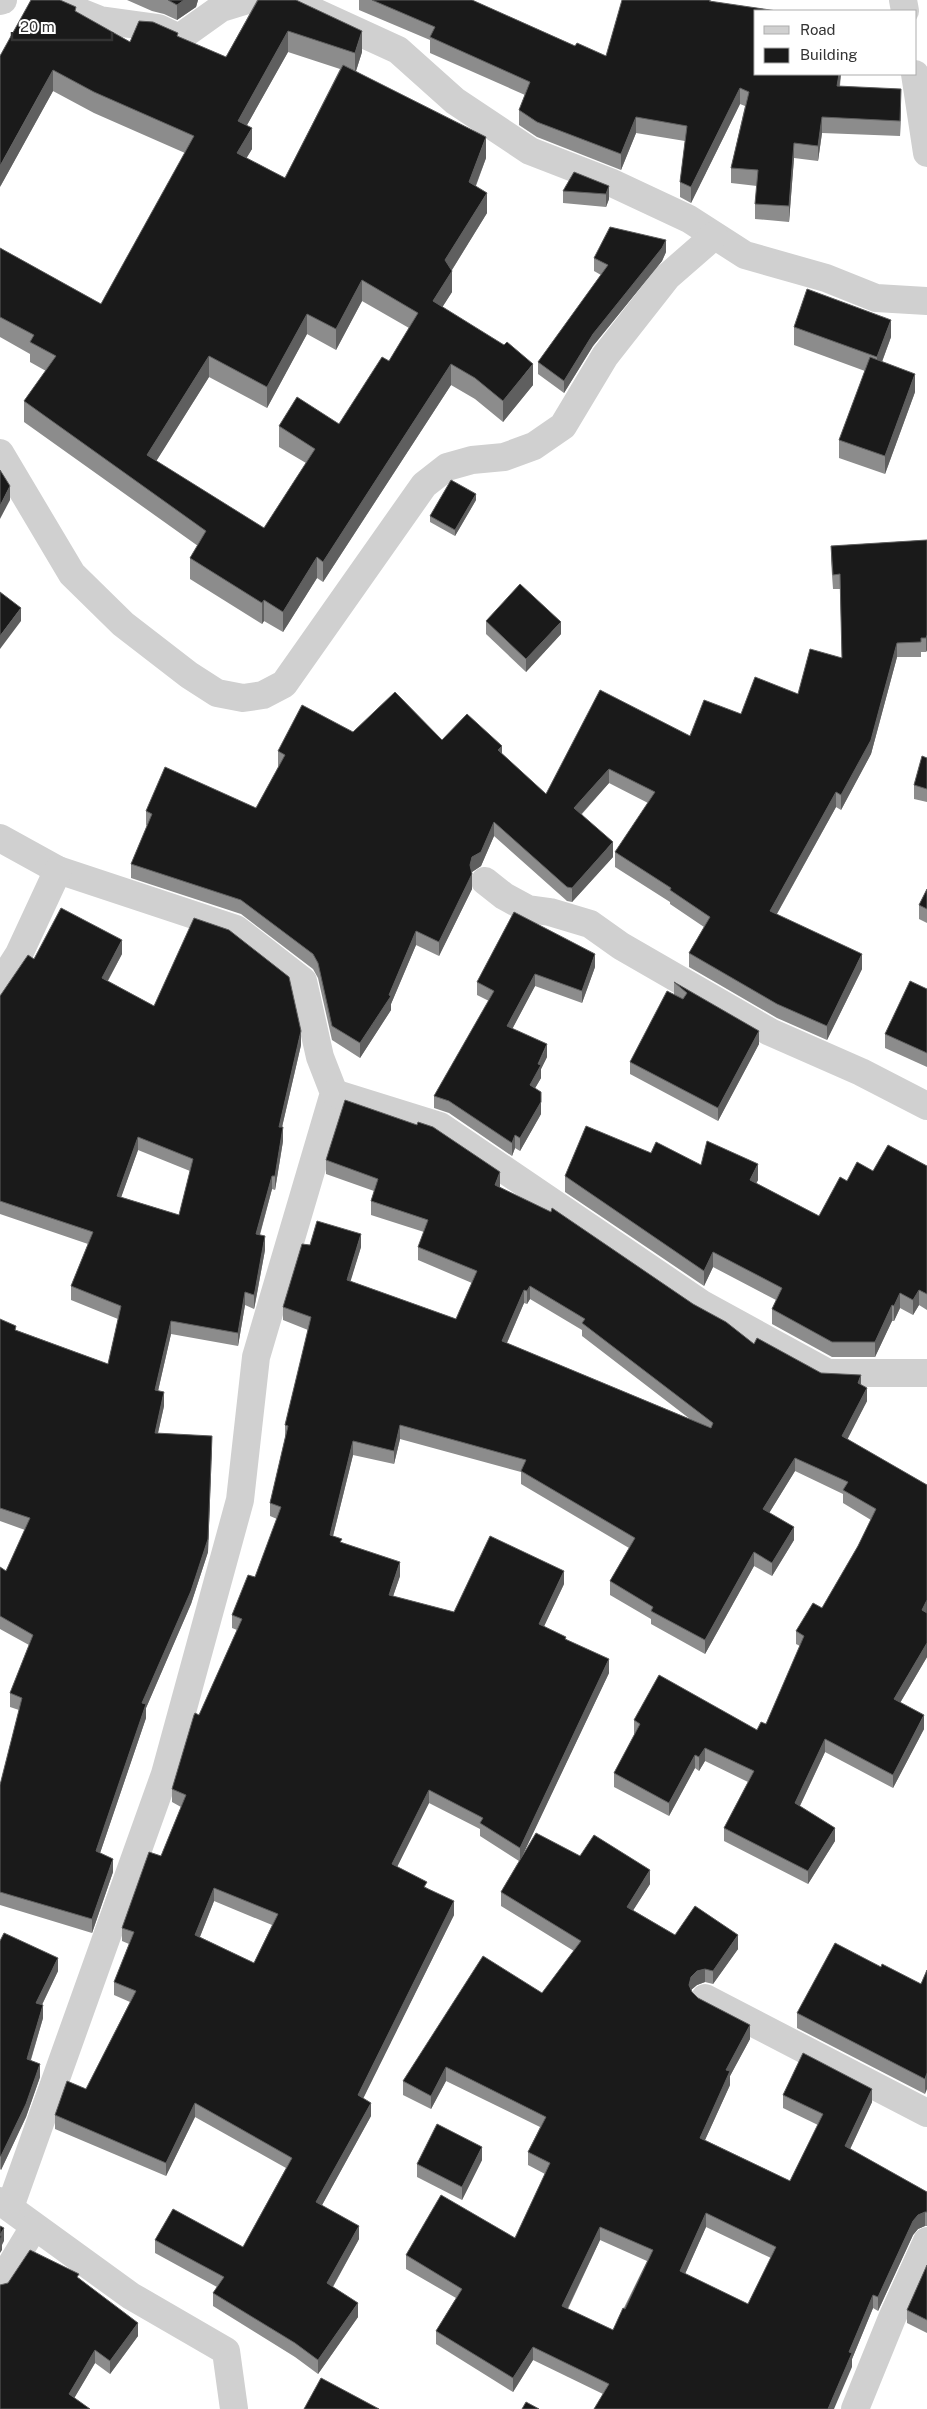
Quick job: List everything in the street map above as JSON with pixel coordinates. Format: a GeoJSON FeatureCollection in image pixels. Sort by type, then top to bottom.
{"type":"FeatureCollection","features":[{"type":"Feature","properties":{"kind":"street"},"geometry":{"type":"LineString","coordinates":[[50,0],[100,20],[158,28],[179,38],[221,8],[247,0]]}},
{"type":"Feature","properties":{"kind":"street"},"geometry":{"type":"LineString","coordinates":[[289,0],[398,50],[455,101],[530,151],[610,182],[689,220],[744,255],[826,278],[876,298],[927,301]]}},
{"type":"Feature","properties":{"kind":"street"},"geometry":{"type":"LineString","coordinates":[[914,75],[927,153]]}},
{"type":"Feature","properties":{"kind":"street"},"geometry":{"type":"LineString","coordinates":[[0,453],[72,574],[123,624],[189,676],[217,693],[243,698],[263,695],[284,684],[424,485],[447,467],[472,460],[504,457],[534,446],[564,426],[605,356],[667,276],[714,236]]}},
{"type":"Feature","properties":{"kind":"street"},"geometry":{"type":"LineString","coordinates":[[0,838],[58,870],[236,929],[303,981],[320,1057],[334,1093],[256,1358],[240,1500],[165,1774],[5,2204],[131,2296],[226,2351],[234,2409]]}},
{"type":"Feature","properties":{"kind":"street"},"geometry":{"type":"LineString","coordinates":[[0,984],[18,954],[58,870]]}},
{"type":"Feature","properties":{"kind":"street"},"geometry":{"type":"LineString","coordinates":[[485,881],[504,896],[528,909],[550,912],[590,924],[621,946],[770,1032],[861,1072],[927,1106]]}},
{"type":"Feature","properties":{"kind":"street"},"geometry":{"type":"LineString","coordinates":[[334,1093],[440,1126],[702,1304],[828,1373],[927,1373]]}},
{"type":"Feature","properties":{"kind":"street"},"geometry":{"type":"LineString","coordinates":[[705,1998],[927,2112]]}},
{"type":"Feature","properties":{"kind":"street"},"geometry":{"type":"LineString","coordinates":[[0,2283],[34,2227]]}},
{"type":"Feature","properties":{"kind":"street"},"geometry":{"type":"LineString","coordinates":[[855,2409],[892,2318],[927,2241]]}},
{"type":"Feature","properties":{"kind":"building"},"geometry":{"type":"Polygon","coordinates":[[[31,0],[60,0],[76,7],[75,11],[130,42],[139,21],[153,22],[178,33],[177,36],[226,57],[258,0],[296,0],[362,31],[355,53],[288,31],[238,121],[252,128],[237,153],[285,178],[343,65],[486,137],[469,182],[487,193],[445,260],[452,271],[433,301],[504,345],[507,342],[533,364],[503,401],[475,378],[451,364],[323,562],[317,557],[283,612],[264,600],[262,603],[190,558],[206,531],[24,401],[56,356],[30,342],[34,335],[0,317],[0,248],[101,304],[194,136],[94,92],[53,70],[0,166],[0,56],[31,0]],[[362,280],[336,329],[307,314],[267,387],[209,356],[147,455],[264,528],[315,449],[279,426],[297,397],[339,424],[382,357],[389,361],[418,313],[362,280]]]}},
{"type":"Feature","properties":{"kind":"building"},"geometry":{"type":"Polygon","coordinates":[[[168,0],[184,0],[177,5],[168,0]]]}},
{"type":"Feature","properties":{"kind":"building"},"geometry":{"type":"Polygon","coordinates":[[[372,0],[472,0],[575,46],[577,43],[606,56],[622,0],[710,0],[770,10],[754,10],[754,75],[839,75],[837,86],[901,89],[900,121],[822,117],[818,146],[794,143],[789,206],[755,204],[758,170],[731,168],[749,92],[740,88],[691,187],[680,182],[687,126],[636,117],[621,154],[537,122],[519,110],[530,82],[430,37],[435,27],[372,0]]]}},
{"type":"Feature","properties":{"kind":"building"},"geometry":{"type":"Polygon","coordinates":[[[574,172],[609,186],[606,194],[563,191],[574,172]]]}},
{"type":"Feature","properties":{"kind":"building"},"geometry":{"type":"Polygon","coordinates":[[[610,227],[666,240],[662,248],[593,334],[564,381],[538,362],[608,265],[594,258],[610,227]]]}},
{"type":"Feature","properties":{"kind":"building"},"geometry":{"type":"Polygon","coordinates":[[[807,289],[891,320],[877,357],[794,327],[807,289]]]}},
{"type":"Feature","properties":{"kind":"building"},"geometry":{"type":"Polygon","coordinates":[[[870,357],[915,374],[885,456],[839,440],[870,357]]]}},
{"type":"Feature","properties":{"kind":"building"},"geometry":{"type":"Polygon","coordinates":[[[0,470],[10,486],[0,506],[0,470]]]}},
{"type":"Feature","properties":{"kind":"building"},"geometry":{"type":"Polygon","coordinates":[[[451,480],[476,494],[455,530],[430,516],[451,480]]]}},
{"type":"Feature","properties":{"kind":"building"},"geometry":{"type":"Polygon","coordinates":[[[927,540],[926,638],[921,638],[921,642],[897,643],[871,740],[841,795],[836,792],[770,911],[862,954],[827,1026],[777,1004],[689,953],[710,917],[670,890],[671,888],[615,852],[655,792],[609,769],[574,808],[613,842],[572,888],[567,887],[494,822],[481,852],[472,857],[470,865],[472,874],[439,942],[416,931],[389,995],[391,996],[360,1043],[332,1026],[318,963],[313,954],[241,900],[131,864],[152,814],[146,811],[165,767],[256,808],[285,755],[278,751],[302,705],[353,732],[395,692],[442,740],[467,714],[502,746],[498,750],[546,794],[600,690],[690,736],[704,700],[741,714],[755,677],[798,694],[810,649],[842,658],[840,574],[833,575],[831,546],[927,540]]]}},
{"type":"Feature","properties":{"kind":"building"},"geometry":{"type":"Polygon","coordinates":[[[520,584],[561,622],[526,659],[486,621],[520,584]]]}},
{"type":"Feature","properties":{"kind":"building"},"geometry":{"type":"Polygon","coordinates":[[[0,592],[21,608],[0,636],[0,592]]]}},
{"type":"Feature","properties":{"kind":"building"},"geometry":{"type":"Polygon","coordinates":[[[922,756],[927,758],[927,789],[914,785],[922,756]]]}},
{"type":"Feature","properties":{"kind":"building"},"geometry":{"type":"Polygon","coordinates":[[[927,889],[927,909],[919,905],[927,889]]]}},
{"type":"Feature","properties":{"kind":"building"},"geometry":{"type":"Polygon","coordinates":[[[61,908],[122,940],[102,978],[154,1006],[194,918],[229,930],[289,977],[301,1031],[279,1127],[283,1127],[275,1176],[272,1176],[256,1234],[265,1236],[255,1291],[254,1295],[245,1292],[238,1333],[171,1321],[155,1390],[164,1392],[155,1433],[212,1436],[208,1539],[191,1591],[142,1703],[146,1704],[96,1851],[113,1859],[92,1919],[0,1892],[0,1785],[22,1698],[10,1693],[33,1635],[0,1616],[0,1567],[6,1571],[30,1518],[0,1508],[0,1319],[16,1326],[15,1330],[108,1364],[121,1306],[71,1286],[93,1232],[0,1201],[0,996],[28,955],[34,959],[61,908]],[[138,1137],[117,1196],[179,1215],[193,1159],[138,1137]]]}},
{"type":"Feature","properties":{"kind":"building"},"geometry":{"type":"Polygon","coordinates":[[[514,912],[595,954],[582,991],[535,974],[507,1026],[547,1044],[538,1064],[541,1065],[530,1085],[541,1092],[541,1102],[520,1138],[515,1135],[512,1143],[449,1101],[434,1096],[494,991],[477,982],[514,912]]]}},
{"type":"Feature","properties":{"kind":"building"},"geometry":{"type":"Polygon","coordinates":[[[910,981],[927,989],[927,1053],[885,1034],[910,981]]]}},
{"type":"Feature","properties":{"kind":"building"},"geometry":{"type":"Polygon","coordinates":[[[674,982],[759,1031],[718,1108],[630,1062],[667,991],[683,999],[687,993],[674,982]]]}},
{"type":"Feature","properties":{"kind":"building"},"geometry":{"type":"Polygon","coordinates":[[[345,1100],[417,1125],[418,1122],[433,1127],[500,1172],[495,1185],[551,1212],[552,1208],[693,1304],[726,1322],[754,1344],[757,1338],[821,1373],[861,1375],[858,1383],[867,1388],[842,1436],[927,1485],[927,1600],[922,1610],[927,1613],[927,1643],[894,1699],[924,1715],[893,1775],[825,1739],[795,1803],[835,1828],[808,1871],[724,1828],[754,1771],[705,1748],[699,1757],[695,1755],[669,1803],[614,1773],[640,1724],[634,1720],[659,1675],[757,1730],[761,1722],[766,1724],[804,1636],[796,1631],[813,1603],[822,1608],[858,1546],[876,1509],[843,1490],[848,1482],[795,1458],[763,1509],[794,1527],[772,1563],[754,1552],[705,1640],[651,1611],[653,1607],[610,1581],[635,1538],[521,1471],[526,1460],[400,1425],[394,1451],[353,1441],[330,1535],[342,1539],[340,1542],[400,1562],[389,1595],[454,1612],[490,1536],[564,1571],[539,1624],[566,1637],[565,1639],[609,1659],[520,1848],[480,1823],[483,1818],[429,1790],[392,1864],[427,1882],[424,1887],[454,1901],[358,2095],[371,2103],[316,2202],[359,2226],[327,2283],[358,2303],[318,2360],[295,2343],[213,2293],[224,2277],[155,2240],[173,2209],[243,2247],[292,2158],[195,2103],[166,2163],[55,2115],[67,2081],[86,2089],[136,1991],[114,1982],[134,1932],[122,1928],[149,1852],[161,1856],[186,1795],[172,1789],[194,1715],[195,1713],[199,1715],[242,1619],[232,1615],[248,1575],[255,1577],[281,1507],[270,1503],[288,1426],[285,1425],[311,1317],[283,1307],[302,1244],[310,1245],[317,1221],[361,1234],[347,1280],[456,1319],[477,1271],[418,1247],[428,1220],[371,1201],[378,1179],[326,1160],[345,1100]],[[530,1286],[527,1291],[524,1290],[502,1341],[711,1428],[713,1423],[582,1323],[585,1319],[530,1286]],[[214,1888],[195,1935],[254,1963],[278,1914],[214,1888]]]}},
{"type":"Feature","properties":{"kind":"building"},"geometry":{"type":"Polygon","coordinates":[[[586,1126],[651,1153],[656,1142],[701,1165],[707,1141],[758,1164],[750,1180],[819,1216],[840,1177],[847,1181],[857,1162],[873,1171],[888,1145],[927,1166],[927,1294],[919,1290],[913,1300],[900,1293],[894,1306],[892,1305],[875,1342],[832,1342],[772,1309],[782,1288],[713,1252],[704,1271],[565,1176],[586,1126]]]}},
{"type":"Feature","properties":{"kind":"building"},"geometry":{"type":"Polygon","coordinates":[[[536,1833],[580,1856],[594,1835],[650,1870],[627,1907],[675,1935],[695,1906],[738,1935],[713,1971],[705,1969],[697,1971],[691,1977],[689,1985],[692,1992],[698,1998],[750,2025],[726,2070],[730,2071],[700,2138],[790,2181],[823,2114],[783,2095],[803,2053],[872,2089],[845,2146],[927,2192],[927,2212],[918,2215],[913,2221],[878,2297],[873,2295],[849,2352],[852,2353],[828,2409],[594,2409],[609,2384],[533,2347],[513,2378],[436,2331],[462,2289],[406,2255],[441,2195],[515,2238],[550,2163],[528,2152],[546,2117],[446,2067],[431,2096],[403,2081],[483,1956],[542,1993],[581,1941],[501,1892],[536,1833]],[[706,2213],[680,2271],[748,2304],[776,2247],[706,2213]],[[600,2227],[562,2306],[613,2330],[653,2250],[600,2227]]]}},
{"type":"Feature","properties":{"kind":"building"},"geometry":{"type":"Polygon","coordinates":[[[4,1933],[58,1958],[36,2003],[43,2005],[27,2059],[40,2064],[26,2104],[0,2156],[0,1941],[4,1933]]]}},
{"type":"Feature","properties":{"kind":"building"},"geometry":{"type":"Polygon","coordinates":[[[835,1943],[881,1967],[882,1964],[921,1984],[927,1970],[927,2073],[925,2079],[797,2013],[835,1943]]]}},
{"type":"Feature","properties":{"kind":"building"},"geometry":{"type":"Polygon","coordinates":[[[437,2124],[482,2147],[462,2187],[417,2164],[437,2124]]]}},
{"type":"Feature","properties":{"kind":"building"},"geometry":{"type":"Polygon","coordinates":[[[0,2226],[4,2228],[0,2235],[0,2226]]]}},
{"type":"Feature","properties":{"kind":"building"},"geometry":{"type":"Polygon","coordinates":[[[30,2250],[79,2274],[77,2277],[138,2323],[110,2361],[95,2350],[69,2394],[90,2409],[0,2409],[0,2285],[8,2283],[30,2250]]]}},
{"type":"Feature","properties":{"kind":"building"},"geometry":{"type":"Polygon","coordinates":[[[927,2265],[927,2320],[907,2310],[927,2265]]]}},
{"type":"Feature","properties":{"kind":"building"},"geometry":{"type":"Polygon","coordinates":[[[321,2378],[379,2409],[304,2409],[321,2378]]]}},
{"type":"Feature","properties":{"kind":"building"},"geometry":{"type":"Polygon","coordinates":[[[526,2402],[539,2409],[522,2409],[526,2402]]]}}]}
